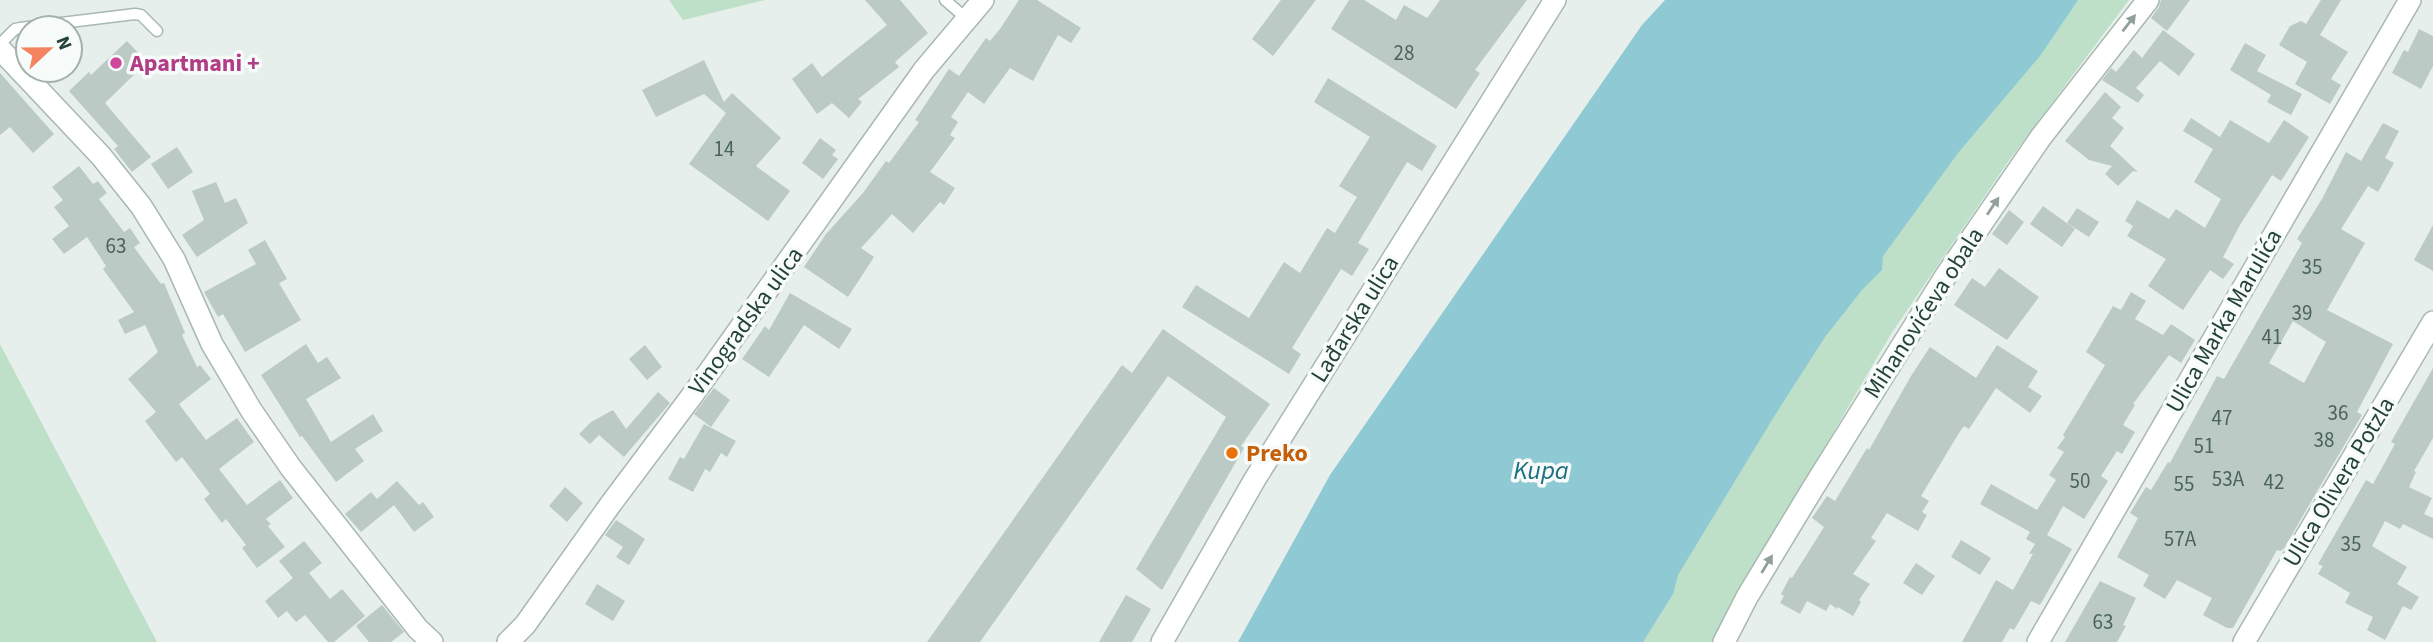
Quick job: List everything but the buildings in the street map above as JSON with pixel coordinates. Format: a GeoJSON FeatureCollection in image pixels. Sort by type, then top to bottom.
{"type":"FeatureCollection","features":[{"type":"Feature","properties":{"kind":"street","name":"Vinogradska ulica"},"geometry":{"type":"LineString","coordinates":[[508,642],[525,625],[694,393],[924,70],[983,0]]}},
{"type":"Feature","properties":{"kind":"street","name":"Mihanovićeva obala"},"geometry":{"type":"LineString","coordinates":[[1724,642],[1813,488],[1945,277],[2041,137],[2148,0]]}},
{"type":"Feature","properties":{"kind":"street","name":"Ulica Marka Marulića"},"geometry":{"type":"LineString","coordinates":[[2038,642],[2410,0]]}},
{"type":"Feature","properties":{"kind":"street","name":"Lađarska ulica"},"geometry":{"type":"LineString","coordinates":[[1162,642],[1255,480],[1546,3]]}},
{"type":"Feature","properties":{"kind":"street"},"geometry":{"type":"LineString","coordinates":[[0,46],[101,156],[137,200],[174,259],[212,344],[251,410],[291,468],[418,629],[432,642]]}},
{"type":"Feature","properties":{"kind":"street","name":"Ulica Olivera Potzla"},"geometry":{"type":"LineString","coordinates":[[2244,642],[2433,322]]}},
{"type":"Feature","properties":{"kind":"lane"},"geometry":{"type":"LineString","coordinates":[[945,0],[967,19]]}},
{"type":"Feature","properties":{"kind":"lane"},"geometry":{"type":"LineString","coordinates":[[0,46],[15,29],[135,13],[141,15],[157,31]]}},
{"type":"Feature","properties":{"kind":"green space"},"geometry":{"type":"Polygon","coordinates":[[[669,0],[765,0],[683,20],[669,0]]]}},
{"type":"Feature","properties":{"kind":"green space"},"geometry":{"type":"Polygon","coordinates":[[[1963,0],[2129,0],[2010,159],[1891,334],[1779,525],[1715,642],[1483,642],[1963,0]]]}},
{"type":"Feature","properties":{"kind":"green space"},"geometry":{"type":"Polygon","coordinates":[[[0,344],[157,642],[0,642],[0,344]]]}},
{"type":"Feature","properties":{"kind":"water","name":"Kupa"},"geometry":{"type":"Polygon","coordinates":[[[1665,0],[2078,0],[2040,56],[1958,153],[1883,256],[1882,270],[1862,290],[1825,337],[1678,575],[1673,594],[1643,642],[1238,642],[1330,475],[1642,25],[1665,0]]]}},
{"type":"Feature","properties":{"kind":"place","name":"Apartmani +"},"geometry":{"type":"Point","coordinates":[116,63]}},
{"type":"Feature","properties":{"kind":"place","name":"Preko"},"geometry":{"type":"Point","coordinates":[1232,453]}}]}
